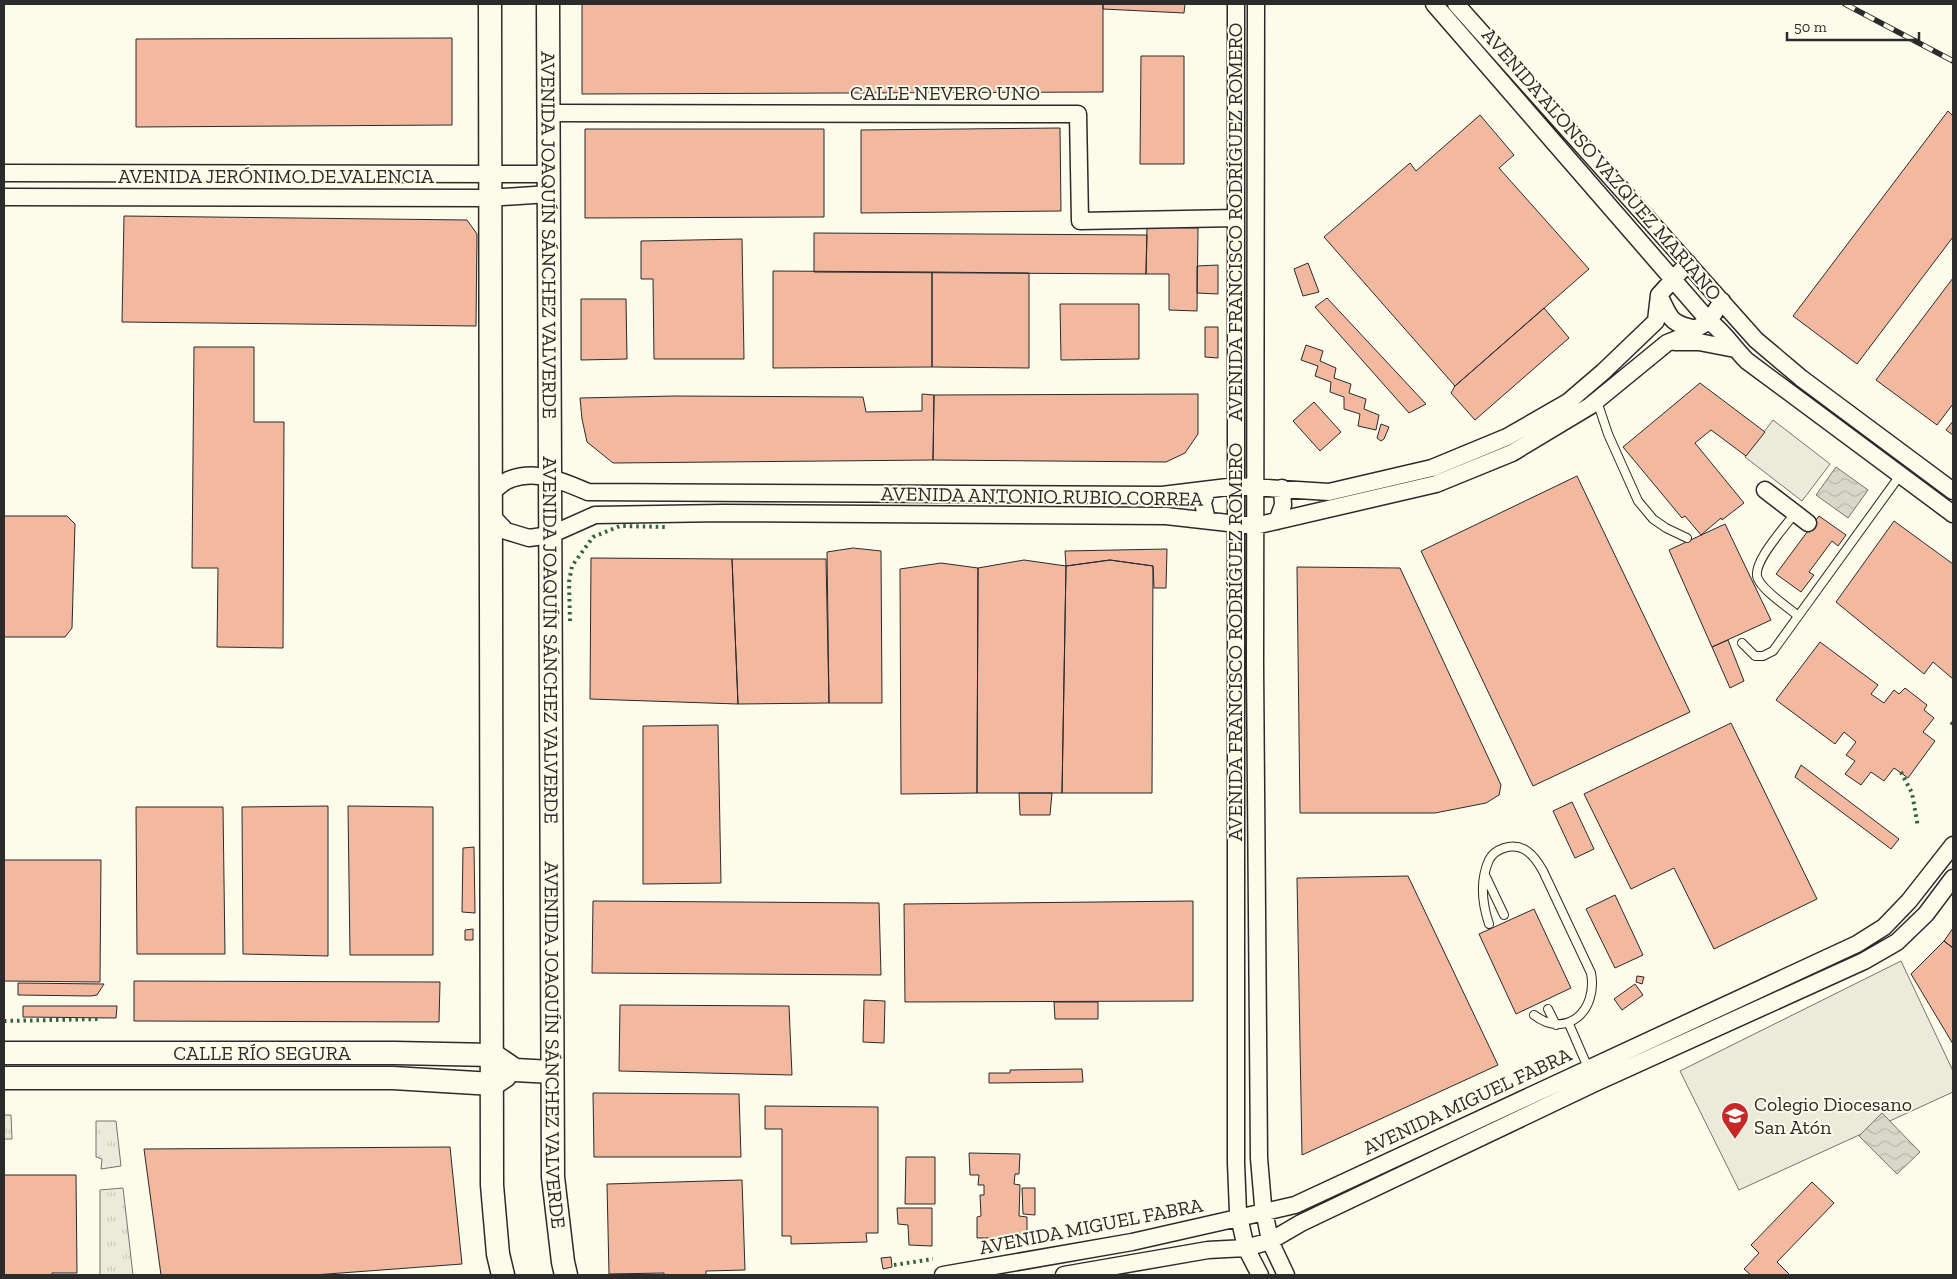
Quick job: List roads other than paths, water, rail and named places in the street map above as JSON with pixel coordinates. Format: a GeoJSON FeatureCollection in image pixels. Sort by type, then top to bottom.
{"type":"FeatureCollection","features":[{"type":"Feature","properties":{"kind":"main road"},"geometry":{"type":"LineString","coordinates":[[490,4],[489,198],[493,755],[492,1019],[498,1070],[492,1185],[498,1254],[503,1275]]}},
{"type":"Feature","properties":{"kind":"main road","name":"AVENIDA JOAQUÍN SÁNCHEZ VALVERDE"},"geometry":{"type":"LineString","coordinates":[[548,4],[553,1177],[566,1275]]}},
{"type":"Feature","properties":{"kind":"main road"},"geometry":{"type":"LineString","coordinates":[[395,1053],[471,1045],[477,1041],[492,1019]]}},
{"type":"Feature","properties":{"kind":"main road","name":"CALLE RÍO SEGURA"},"geometry":{"type":"LineString","coordinates":[[4,1053],[395,1053],[498,1070]]}},
{"type":"Feature","properties":{"kind":"main road"},"geometry":{"type":"LineString","coordinates":[[89,1053],[89,1078]]}},
{"type":"Feature","properties":{"kind":"main road","name":"CALLE RÍO SEGURA"},"geometry":{"type":"LineString","coordinates":[[4,1078],[393,1078],[498,1070],[552,1072]]}},
{"type":"Feature","properties":{"kind":"street","name":"AVENIDA FRANCISCO RODRÍGUEZ ROMERO"},"geometry":{"type":"LineString","coordinates":[[1236,4],[1236,1163],[1240,1219],[1246,1248],[1260,1275]]}},
{"type":"Feature","properties":{"kind":"street","name":"AVENIDA FRANCISCO RODRÍGUEZ ROMERO"},"geometry":{"type":"LineString","coordinates":[[1256,4],[1255,666],[1259,1158],[1264,1212],[1270,1241],[1286,1275]]}},
{"type":"Feature","properties":{"kind":"street","name":"AVENIDA ALONSO VAZQUEZ MARIANO"},"geometry":{"type":"LineString","coordinates":[[1434,4],[1674,280],[1708,326],[1747,361],[1953,514]]}},
{"type":"Feature","properties":{"kind":"street","name":"AVENIDA ALONSO VAZQUEZ MARIANO"},"geometry":{"type":"LineString","coordinates":[[1456,4],[1756,340],[1801,378],[1953,491]]}},
{"type":"Feature","properties":{"kind":"street","name":"CALLE NEVERO UNO"},"geometry":{"type":"LineString","coordinates":[[549,113],[1078,114],[1080,221],[1236,218]]}},
{"type":"Feature","properties":{"kind":"street","name":"AVENIDA JERÓNIMO DE VALENCIA"},"geometry":{"type":"LineString","coordinates":[[4,173],[489,174],[548,184]]}},
{"type":"Feature","properties":{"kind":"street","name":"AVENIDA JERÓNIMO DE VALENCIA"},"geometry":{"type":"LineString","coordinates":[[4,197],[489,198],[548,184]]}},
{"type":"Feature","properties":{"kind":"street"},"geometry":{"type":"LineString","coordinates":[[1688,263],[1659,295],[1656,321],[1652,325],[1668,342],[1698,342],[1735,349]]}},
{"type":"Feature","properties":{"kind":"street"},"geometry":{"type":"LineString","coordinates":[[1659,295],[1671,319],[1678,325],[1708,326]]}},
{"type":"Feature","properties":{"kind":"street","name":"AVENIDA ANTONIO RUBIO CORREA"},"geometry":{"type":"LineString","coordinates":[[491,516],[506,531],[529,538],[550,535],[595,515],[1157,516],[1255,526],[1436,484],[1512,453],[1594,404],[1668,342],[1708,326],[1722,301]]}},
{"type":"Feature","properties":{"kind":"street","name":"AVENIDA ANTONIO RUBIO CORREA"},"geometry":{"type":"LineString","coordinates":[[491,492],[510,479],[529,475],[550,477],[588,492],[1162,495],[1236,486],[1329,492],[1432,468],[1507,436],[1568,402],[1603,372],[1652,325]]}},
{"type":"Feature","properties":{"kind":"street"},"geometry":{"type":"LineString","coordinates":[[1581,391],[1594,404]]}},
{"type":"Feature","properties":{"kind":"street"},"geometry":{"type":"LineString","coordinates":[[1386,479],[1390,495]]}},
{"type":"Feature","properties":{"kind":"street","name":"AVENIDA FRANCISCO RODRÍGUEZ ROMERO"},"geometry":{"type":"LineString","coordinates":[[1277,521],[1283,505],[1282,488]]}},
{"type":"Feature","properties":{"kind":"street","name":"AVENIDA FRANCISCO RODRÍGUEZ ROMERO"},"geometry":{"type":"LineString","coordinates":[[1207,490],[1203,503],[1207,520]]}},
{"type":"Feature","properties":{"kind":"street"},"geometry":{"type":"LineString","coordinates":[[1765,490],[1801,518]]}},
{"type":"Feature","properties":{"kind":"street","name":"AVENIDA MIGUEL FABRA"},"geometry":{"type":"LineString","coordinates":[[1064,1275],[1208,1250],[1246,1248],[1270,1241],[1301,1223],[1591,1075],[1857,944],[1884,927],[1910,901],[1953,845]]}},
{"type":"Feature","properties":{"kind":"street","name":"AVENIDA MIGUEL FABRA"},"geometry":{"type":"LineString","coordinates":[[943,1275],[1132,1242],[1295,1205],[1591,1075],[1864,961],[1897,942],[1926,914],[1953,878]]}},
{"type":"Feature","properties":{"kind":"lane"},"geometry":{"type":"LineString","coordinates":[[1594,404],[1638,501],[1653,519],[1666,528],[1687,538]]}},
{"type":"Feature","properties":{"kind":"lane"},"geometry":{"type":"LineString","coordinates":[[1742,643],[1755,656],[1763,656],[1772,651],[1901,474]]}},
{"type":"Feature","properties":{"kind":"lane"},"geometry":{"type":"LineString","coordinates":[[1798,616],[1772,594],[1758,580],[1756,574],[1765,554],[1801,518]]}},
{"type":"Feature","properties":{"kind":"lane"},"geometry":{"type":"LineString","coordinates":[[1489,924],[1483,894],[1484,873],[1490,857],[1498,850],[1510,846],[1521,847],[1530,852],[1537,860],[1591,974],[1592,982],[1590,1000],[1578,1017],[1568,1024],[1556,1025],[1540,1019],[1534,1014]]}},
{"type":"Feature","properties":{"kind":"lane"},"geometry":{"type":"LineString","coordinates":[[1484,873],[1504,915]]}},
{"type":"Feature","properties":{"kind":"lane"},"geometry":{"type":"LineString","coordinates":[[1548,1009],[1556,1025]]}},
{"type":"Feature","properties":{"kind":"lane"},"geometry":{"type":"LineString","coordinates":[[1568,1024],[1591,1075]]}},
{"type":"Feature","properties":{"kind":"water"},"geometry":{"type":"Polygon","coordinates":[[[1836,467],[1868,490],[1848,518],[1816,495],[1836,467]]]}},
{"type":"Feature","properties":{"kind":"water"},"geometry":{"type":"Polygon","coordinates":[[[1882,1113],[1920,1152],[1897,1174],[1859,1136],[1882,1113]]]}},
{"type":"Feature","properties":{"kind":"railway"},"geometry":{"type":"LineString","coordinates":[[1845,4],[1953,61]]}},
{"type":"Feature","properties":{"kind":"place","name":"Colegio Diocesano San Atón"},"geometry":{"type":"Point","coordinates":[1735,1140]}}]}
